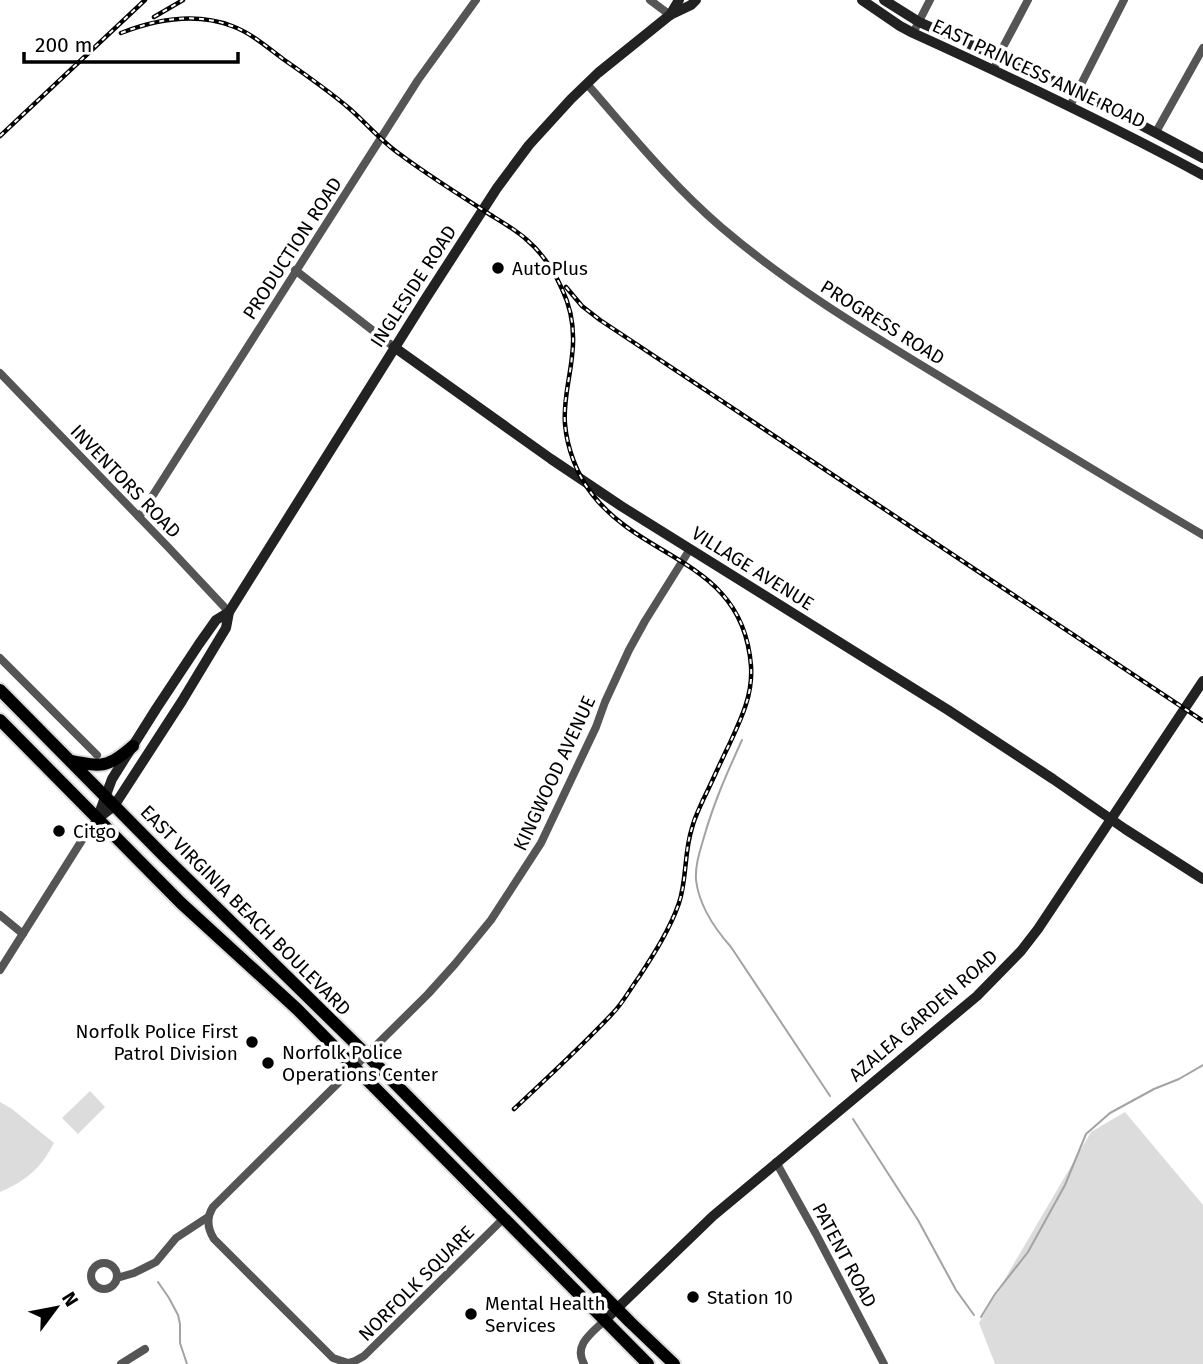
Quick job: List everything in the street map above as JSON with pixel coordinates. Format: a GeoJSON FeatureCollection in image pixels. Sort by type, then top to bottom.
{"type":"FeatureCollection","features":[{"type":"Feature","properties":{"kind":"main road","name":"EAST VIRGINIA BEACH BOULEVARD"},"geometry":{"type":"LineString","coordinates":[[1,692],[674,1364]]}},
{"type":"Feature","properties":{"kind":"main road","name":"EAST VIRGINIA BEACH BOULEVARD"},"geometry":{"type":"LineString","coordinates":[[0,720],[181,903],[297,1009],[646,1362]]}},
{"type":"Feature","properties":{"kind":"main road"},"geometry":{"type":"LineString","coordinates":[[71,761],[93,765],[110,763],[133,747]]}},
{"type":"Feature","properties":{"kind":"main road"},"geometry":{"type":"LineString","coordinates":[[646,1362],[655,1346]]}},
{"type":"Feature","properties":{"kind":"street","name":"PRODUCTION ROAD"},"geometry":{"type":"LineString","coordinates":[[139,517],[418,79],[476,0]]}},
{"type":"Feature","properties":{"kind":"street"},"geometry":{"type":"LineString","coordinates":[[650,0],[670,15]]}},
{"type":"Feature","properties":{"kind":"street","name":"INGLESIDE ROAD"},"geometry":{"type":"LineString","coordinates":[[0,970],[83,837],[97,819],[114,806],[182,701],[226,628],[229,612],[474,223],[545,125],[586,84],[670,15],[679,0]]}},
{"type":"Feature","properties":{"kind":"street","name":"INGLESIDE ROAD"},"geometry":{"type":"LineString","coordinates":[[670,15],[680,12],[696,0]]}},
{"type":"Feature","properties":{"kind":"street","name":"EAST PRINCESS ANNE ROAD"},"geometry":{"type":"LineString","coordinates":[[862,0],[913,33],[1070,106],[1203,175]]}},
{"type":"Feature","properties":{"kind":"street","name":"EAST PRINCESS ANNE ROAD"},"geometry":{"type":"LineString","coordinates":[[884,0],[919,22],[1077,91],[1203,158]]}},
{"type":"Feature","properties":{"kind":"street"},"geometry":{"type":"LineString","coordinates":[[913,33],[930,0]]}},
{"type":"Feature","properties":{"kind":"street"},"geometry":{"type":"LineString","coordinates":[[994,69],[1028,0]]}},
{"type":"Feature","properties":{"kind":"street"},"geometry":{"type":"LineString","coordinates":[[1070,106],[1124,0]]}},
{"type":"Feature","properties":{"kind":"street"},"geometry":{"type":"LineString","coordinates":[[1156,132],[1203,48]]}},
{"type":"Feature","properties":{"kind":"street","name":"PROGRESS ROAD"},"geometry":{"type":"LineString","coordinates":[[586,84],[693,202],[726,232],[791,283],[889,346],[1203,535]]}},
{"type":"Feature","properties":{"kind":"street","name":"VILLAGE AVENUE"},"geometry":{"type":"LineString","coordinates":[[295,270],[394,347],[621,506],[948,710],[1203,879]]}},
{"type":"Feature","properties":{"kind":"street","name":"INVENTORS ROAD"},"geometry":{"type":"LineString","coordinates":[[0,373],[229,612]]}},
{"type":"Feature","properties":{"kind":"street","name":"KINGWOOD AVENUE"},"geometry":{"type":"LineString","coordinates":[[366,1054],[455,964],[516,884],[541,843],[629,650],[690,550]]}},
{"type":"Feature","properties":{"kind":"street","name":"INGLESIDE ROAD"},"geometry":{"type":"LineString","coordinates":[[97,819],[112,779],[199,644],[216,620],[229,612]]}},
{"type":"Feature","properties":{"kind":"street"},"geometry":{"type":"LineString","coordinates":[[0,658],[97,755]]}},
{"type":"Feature","properties":{"kind":"street","name":"AZALEA GARDEN ROAD"},"geometry":{"type":"LineString","coordinates":[[604,1321],[713,1216],[977,996],[1001,973],[1038,929],[1203,681]]}},
{"type":"Feature","properties":{"kind":"street"},"geometry":{"type":"LineString","coordinates":[[0,915],[23,934]]}},
{"type":"Feature","properties":{"kind":"street"},"geometry":{"type":"LineString","coordinates":[[117,1278],[156,1262],[176,1238],[208,1217],[219,1200],[366,1054]]}},
{"type":"Feature","properties":{"kind":"street","name":"PATENT ROAD"},"geometry":{"type":"LineString","coordinates":[[776,1162],[884,1364]]}},
{"type":"Feature","properties":{"kind":"street","name":"NORFOLK SQUARE"},"geometry":{"type":"LineString","coordinates":[[208,1217],[209,1229],[215,1239],[332,1359],[348,1363],[364,1356],[503,1219]]}},
{"type":"Feature","properties":{"kind":"street"},"geometry":{"type":"LineString","coordinates":[[584,1364],[580,1356],[581,1345],[604,1321]]}},
{"type":"Feature","properties":{"kind":"street"},"geometry":{"type":"LineString","coordinates":[[121,1364],[145,1349]]}},
{"type":"Feature","properties":{"kind":"shaded area"},"geometry":{"type":"Polygon","coordinates":[[[90,1091],[105,1107],[78,1134],[62,1118],[90,1091]]]}},
{"type":"Feature","properties":{"kind":"shaded area"},"geometry":{"type":"Polygon","coordinates":[[[0,1102],[54,1143],[32,1173],[0,1192],[0,1102]]]}},
{"type":"Feature","properties":{"kind":"shaded area"},"geometry":{"type":"Polygon","coordinates":[[[1125,1112],[1203,1205],[1203,1364],[995,1364],[979,1323],[1091,1132],[1125,1112]]]}},
{"type":"Feature","properties":{"kind":"waterway"},"geometry":{"type":"LineString","coordinates":[[742,740],[716,800],[704,837],[696,869],[698,889],[714,924],[830,1096]]}},
{"type":"Feature","properties":{"kind":"waterway"},"geometry":{"type":"LineString","coordinates":[[981,1317],[995,1294],[1028,1252],[1065,1185],[1086,1134],[1110,1113],[1203,1065]]}},
{"type":"Feature","properties":{"kind":"waterway"},"geometry":{"type":"LineString","coordinates":[[853,1119],[918,1220],[956,1290],[974,1315]]}},
{"type":"Feature","properties":{"kind":"waterway"},"geometry":{"type":"LineString","coordinates":[[158,1282],[178,1315],[180,1343],[187,1364]]}},
{"type":"Feature","properties":{"kind":"railway"},"geometry":{"type":"LineString","coordinates":[[0,136],[145,0]]}},
{"type":"Feature","properties":{"kind":"railway"},"geometry":{"type":"LineString","coordinates":[[154,17],[183,0]]}},
{"type":"Feature","properties":{"kind":"railway"},"geometry":{"type":"LineString","coordinates":[[121,33],[148,24],[190,18],[218,22],[239,29],[334,96],[394,150],[523,236],[543,256],[565,297],[570,313],[573,347],[565,424],[570,452],[577,470],[592,494],[613,517],[711,583],[730,604],[744,631],[751,666],[748,697],[738,726],[694,821],[689,837],[682,894],[671,922],[616,1010],[514,1109]]}},
{"type":"Feature","properties":{"kind":"railway"},"geometry":{"type":"LineString","coordinates":[[566,287],[582,306],[600,320],[1203,721]]}},
{"type":"Feature","properties":{"kind":"place","name":"AutoPlus"},"geometry":{"type":"Point","coordinates":[498,268]}},
{"type":"Feature","properties":{"kind":"place","name":"Citgo"},"geometry":{"type":"Point","coordinates":[59,831]}},
{"type":"Feature","properties":{"kind":"place","name":"Norfolk Police First Patrol Division"},"geometry":{"type":"Point","coordinates":[252,1042]}},
{"type":"Feature","properties":{"kind":"place","name":"Norfolk Police Operations Center"},"geometry":{"type":"Point","coordinates":[268,1063]}},
{"type":"Feature","properties":{"kind":"place","name":"Station 10"},"geometry":{"type":"Point","coordinates":[693,1297]}},
{"type":"Feature","properties":{"kind":"place","name":"Mental Health Services"},"geometry":{"type":"Point","coordinates":[471,1314]}}]}
